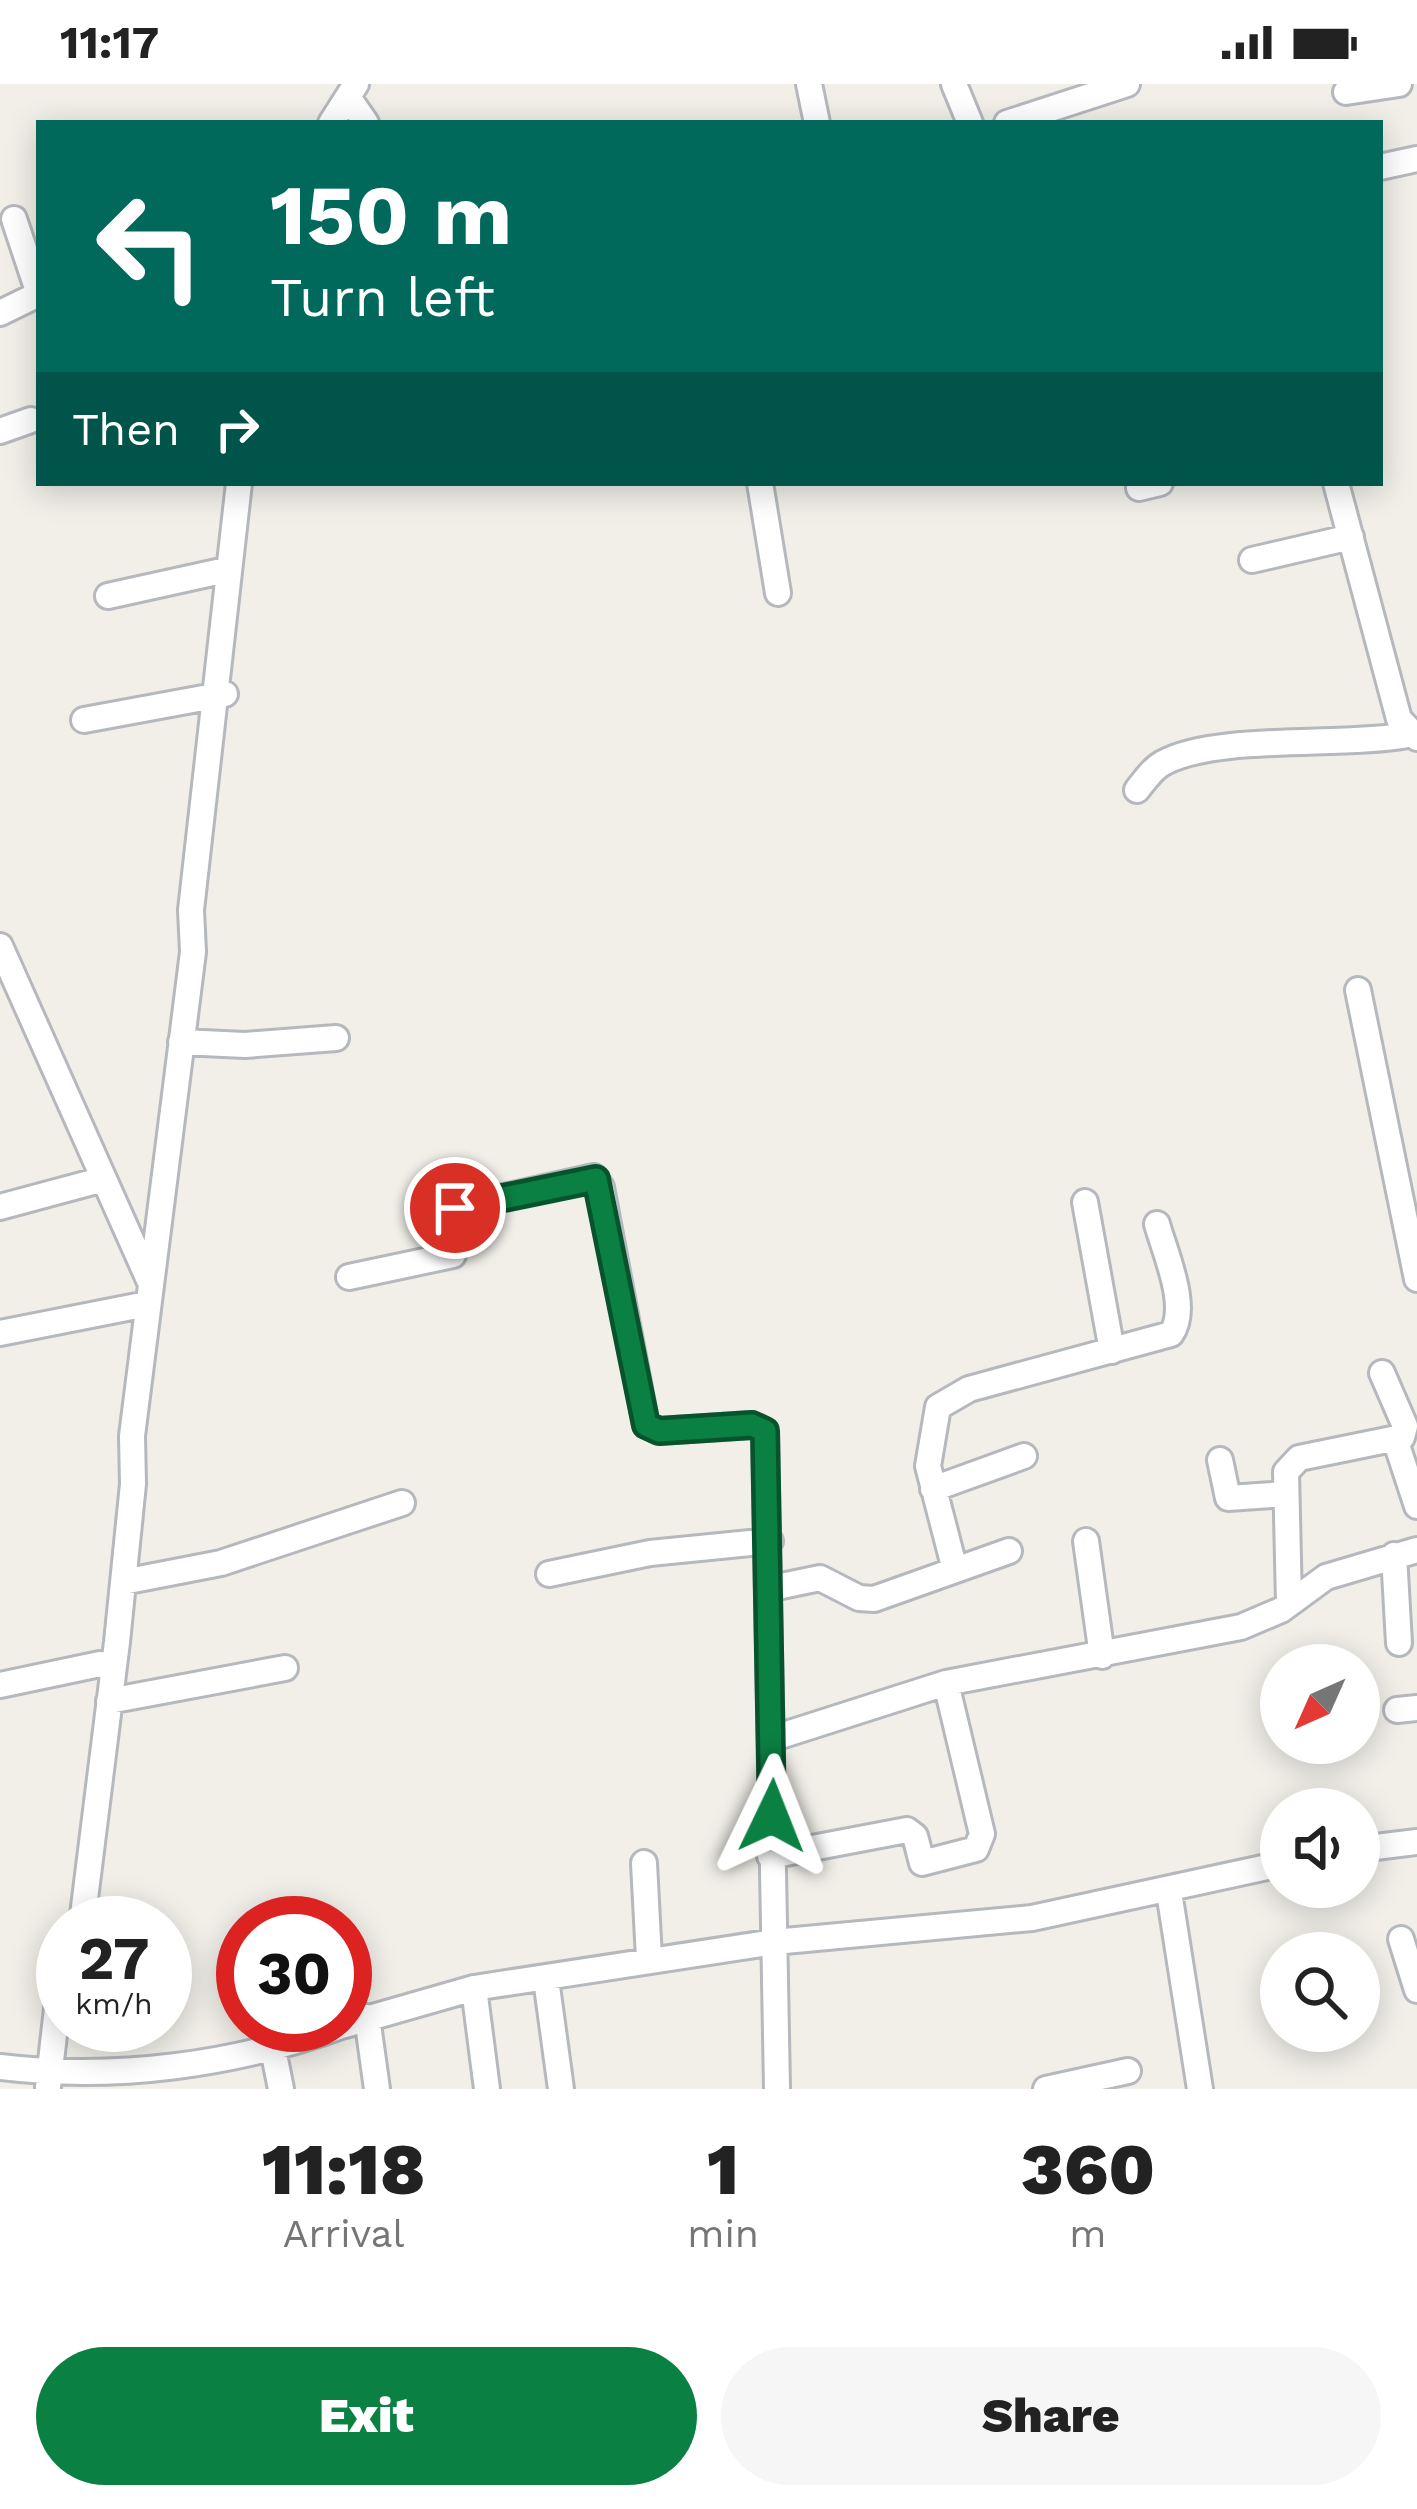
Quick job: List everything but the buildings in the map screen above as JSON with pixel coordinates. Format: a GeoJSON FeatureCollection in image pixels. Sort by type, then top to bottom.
{"type":"FeatureCollection","features":[{"type":"Feature","properties":{"kind":"street"},"geometry":{"type":"LineString","coordinates":[[808,84],[816,120]]}},
{"type":"Feature","properties":{"kind":"street"},"geometry":{"type":"LineString","coordinates":[[954,84],[969,120]]}},
{"type":"Feature","properties":{"kind":"street"},"geometry":{"type":"LineString","coordinates":[[1015,120],[1127,84]]}},
{"type":"Feature","properties":{"kind":"street"},"geometry":{"type":"LineString","coordinates":[[1346,92],[1397,84]]}},
{"type":"Feature","properties":{"kind":"street"},"geometry":{"type":"LineString","coordinates":[[319,120],[348,88]]}},
{"type":"Feature","properties":{"kind":"street"},"geometry":{"type":"LineString","coordinates":[[332,120],[348,88]]}},
{"type":"Feature","properties":{"kind":"street"},"geometry":{"type":"LineString","coordinates":[[348,88],[364,120]]}},
{"type":"Feature","properties":{"kind":"street"},"geometry":{"type":"LineString","coordinates":[[1383,166],[1417,158]]}},
{"type":"Feature","properties":{"kind":"street"},"geometry":{"type":"LineString","coordinates":[[14,219],[36,284]]}},
{"type":"Feature","properties":{"kind":"street"},"geometry":{"type":"LineString","coordinates":[[0,313],[36,295]]}},
{"type":"Feature","properties":{"kind":"street"},"geometry":{"type":"LineString","coordinates":[[0,431],[31,420]]}},
{"type":"Feature","properties":{"kind":"street"},"geometry":{"type":"LineString","coordinates":[[220,695],[226,570],[238,486]]}},
{"type":"Feature","properties":{"kind":"street"},"geometry":{"type":"LineString","coordinates":[[85,1896],[123,1582],[132,1436],[148,1293],[193,952],[191,910],[251,486]]}},
{"type":"Feature","properties":{"kind":"street"},"geometry":{"type":"LineString","coordinates":[[760,486],[778,593]]}},
{"type":"Feature","properties":{"kind":"street"},"geometry":{"type":"LineString","coordinates":[[1337,486],[1399,719],[1413,736]]}},
{"type":"Feature","properties":{"kind":"street"},"geometry":{"type":"LineString","coordinates":[[1252,560],[1351,537]]}},
{"type":"Feature","properties":{"kind":"street"},"geometry":{"type":"LineString","coordinates":[[108,596],[226,570]]}},
{"type":"Feature","properties":{"kind":"street"},"geometry":{"type":"LineString","coordinates":[[84,720],[220,695]]}},
{"type":"Feature","properties":{"kind":"street"},"geometry":{"type":"LineString","coordinates":[[1137,790],[1156,768],[1189,754],[1350,745],[1413,736]]}},
{"type":"Feature","properties":{"kind":"street"},"geometry":{"type":"LineString","coordinates":[[0,946],[8,987],[104,1179],[148,1293]]}},
{"type":"Feature","properties":{"kind":"street"},"geometry":{"type":"LineString","coordinates":[[1358,990],[1417,1279]]}},
{"type":"Feature","properties":{"kind":"street"},"geometry":{"type":"LineString","coordinates":[[181,1042],[245,1046],[336,1038]]}},
{"type":"Feature","properties":{"kind":"street"},"geometry":{"type":"LineString","coordinates":[[0,1207],[104,1179]]}},
{"type":"Feature","properties":{"kind":"street"},"geometry":{"type":"LineString","coordinates":[[349,1276],[453,1255],[450,1216],[455,1208],[596,1179],[642,1418],[659,1431],[752,1425],[765,1431],[772,1588],[770,1856],[777,2089]]}},
{"type":"Feature","properties":{"kind":"street"},"geometry":{"type":"LineString","coordinates":[[1085,1202],[1112,1351]]}},
{"type":"Feature","properties":{"kind":"street"},"geometry":{"type":"LineString","coordinates":[[955,1570],[928,1456],[943,1400],[1168,1336],[1177,1327],[1177,1300],[1157,1224]]}},
{"type":"Feature","properties":{"kind":"street"},"geometry":{"type":"LineString","coordinates":[[0,1333],[148,1293]]}},
{"type":"Feature","properties":{"kind":"street"},"geometry":{"type":"LineString","coordinates":[[1289,1603],[1286,1472],[1299,1458],[1395,1439],[1405,1426],[1382,1373]]}},
{"type":"Feature","properties":{"kind":"street"},"geometry":{"type":"LineString","coordinates":[[70,1896],[119,1483],[132,1436]]}},
{"type":"Feature","properties":{"kind":"street"},"geometry":{"type":"LineString","coordinates":[[1395,1439],[1417,1506]]}},
{"type":"Feature","properties":{"kind":"street"},"geometry":{"type":"LineString","coordinates":[[934,1489],[1024,1456]]}},
{"type":"Feature","properties":{"kind":"street"},"geometry":{"type":"LineString","coordinates":[[1220,1460],[1228,1498],[1286,1494]]}},
{"type":"Feature","properties":{"kind":"street"},"geometry":{"type":"LineString","coordinates":[[123,1582],[220,1563],[402,1503]]}},
{"type":"Feature","properties":{"kind":"street"},"geometry":{"type":"LineString","coordinates":[[549,1574],[650,1553],[770,1540]]}},
{"type":"Feature","properties":{"kind":"street"},"geometry":{"type":"LineString","coordinates":[[1086,1541],[1102,1656]]}},
{"type":"Feature","properties":{"kind":"street"},"geometry":{"type":"LineString","coordinates":[[772,1588],[820,1578],[869,1599],[1009,1551]]}},
{"type":"Feature","properties":{"kind":"street"},"geometry":{"type":"LineString","coordinates":[[774,1738],[946,1683],[1241,1627],[1289,1603],[1326,1577],[1405,1553],[1400,1643]]}},
{"type":"Feature","properties":{"kind":"street"},"geometry":{"type":"LineString","coordinates":[[0,1685],[100,1664]]}},
{"type":"Feature","properties":{"kind":"street"},"geometry":{"type":"LineString","coordinates":[[109,1701],[285,1668]]}},
{"type":"Feature","properties":{"kind":"street"},"geometry":{"type":"LineString","coordinates":[[770,1856],[907,1830],[915,1836],[922,1863],[976,1849],[982,1834],[946,1683]]}},
{"type":"Feature","properties":{"kind":"street"},"geometry":{"type":"LineString","coordinates":[[1380,1846],[1417,1842]]}},
{"type":"Feature","properties":{"kind":"street"},"geometry":{"type":"LineString","coordinates":[[644,1863],[650,1959]]}},
{"type":"Feature","properties":{"kind":"street"},"geometry":{"type":"LineString","coordinates":[[372,2016],[473,1988],[773,1942],[997,1923],[1168,1892],[1260,1869]]}},
{"type":"Feature","properties":{"kind":"street"},"geometry":{"type":"LineString","coordinates":[[1168,1892],[1200,2089]]}},
{"type":"Feature","properties":{"kind":"street"},"geometry":{"type":"LineString","coordinates":[[1401,1940],[1417,1990]]}},
{"type":"Feature","properties":{"kind":"street"},"geometry":{"type":"LineString","coordinates":[[546,1978],[562,2089]]}},
{"type":"Feature","properties":{"kind":"street"},"geometry":{"type":"LineString","coordinates":[[473,1988],[488,2089]]}},
{"type":"Feature","properties":{"kind":"street"},"geometry":{"type":"LineString","coordinates":[[56,2081],[64,2052]]}},
{"type":"Feature","properties":{"kind":"street"},"geometry":{"type":"LineString","coordinates":[[0,2066],[56,2081],[159,2079],[262,2052]]}},
{"type":"Feature","properties":{"kind":"street"},"geometry":{"type":"LineString","coordinates":[[274,2052],[281,2089]]}},
{"type":"Feature","properties":{"kind":"street"},"geometry":{"type":"LineString","coordinates":[[363,2052],[377,2089]]}},
{"type":"Feature","properties":{"kind":"street"},"geometry":{"type":"LineString","coordinates":[[1055,2088],[1128,2071]]}},
{"type":"Feature","properties":{"kind":"route"},"geometry":{"type":"LineString","coordinates":[[455,1208],[584,1177],[596,1179],[646,1425],[659,1431],[757,1425],[765,1431],[772,1816]]}}]}
